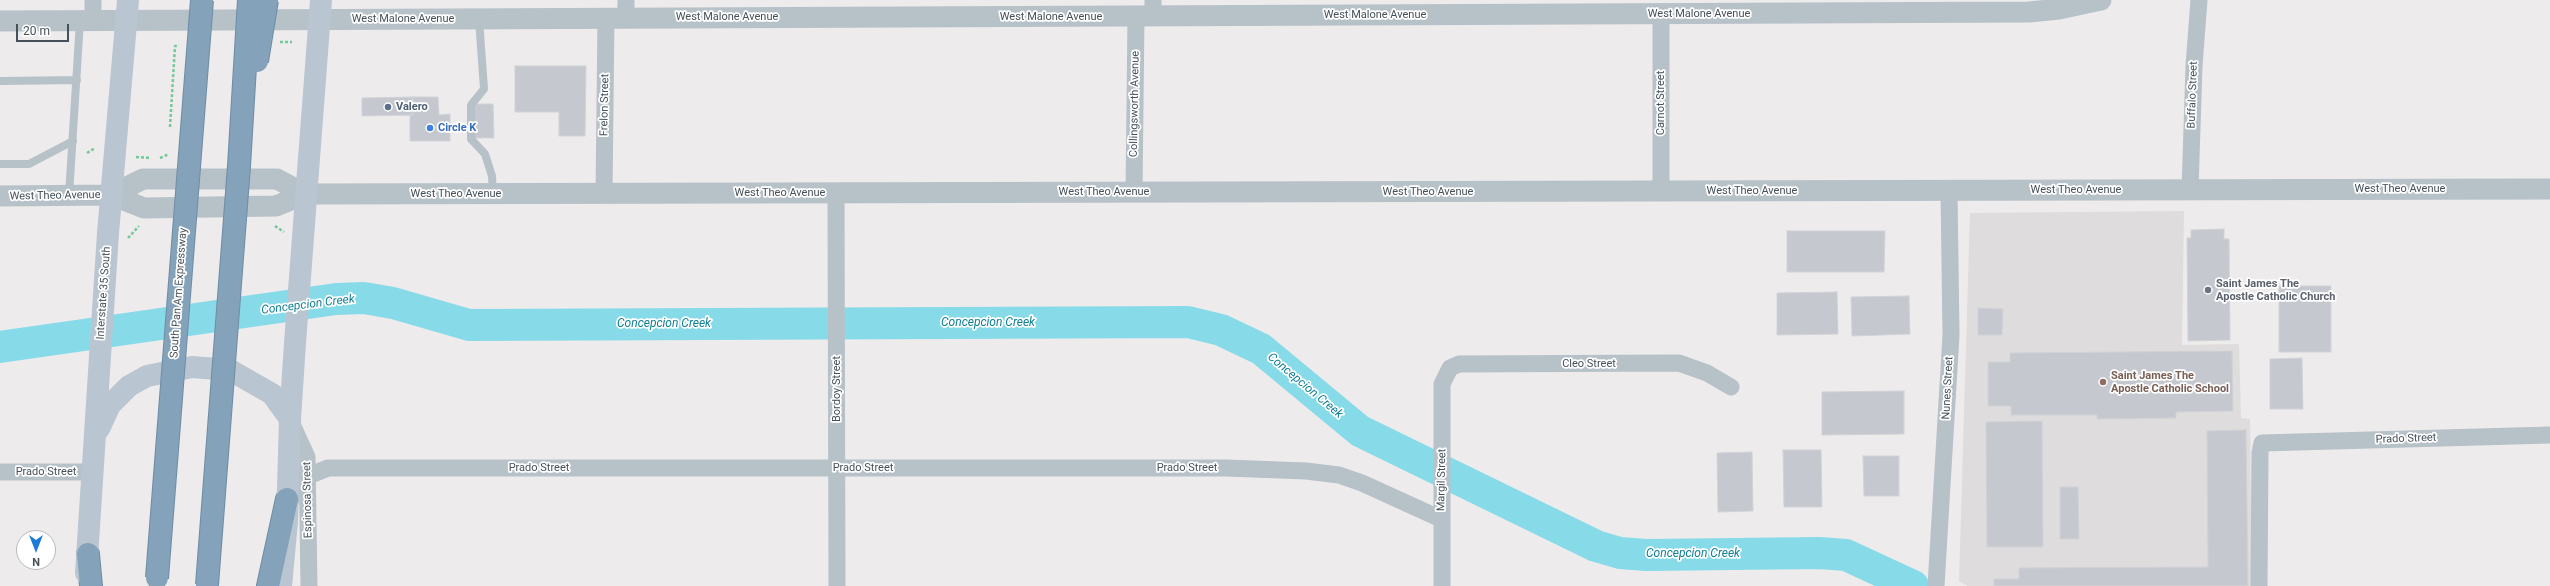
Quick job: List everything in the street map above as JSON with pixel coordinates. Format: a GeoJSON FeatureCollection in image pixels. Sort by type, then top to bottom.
{"type":"FeatureCollection","features":[{"type":"Feature","properties":{"kind":"highway","name":"South Pan Am Expressway"},"geometry":{"type":"LineString","coordinates":[[157,582],[202,0]]}},
{"type":"Feature","properties":{"kind":"highway"},"geometry":{"type":"LineString","coordinates":[[208,586],[239,166],[249,0]]}},
{"type":"Feature","properties":{"kind":"highway"},"geometry":{"type":"LineString","coordinates":[[239,166],[267,0]]}},
{"type":"Feature","properties":{"kind":"highway"},"geometry":{"type":"LineString","coordinates":[[268,586],[287,499]]}},
{"type":"Feature","properties":{"kind":"highway"},"geometry":{"type":"LineString","coordinates":[[88,554],[91,586]]}},
{"type":"Feature","properties":{"kind":"main road"},"geometry":{"type":"LineString","coordinates":[[281,586],[295,343],[321,9]]}},
{"type":"Feature","properties":{"kind":"main road","name":"Interstate 35 South"},"geometry":{"type":"LineString","coordinates":[[85,586],[97,386],[111,195],[127,10]]}},
{"type":"Feature","properties":{"kind":"main road"},"geometry":{"type":"LineString","coordinates":[[93,443],[110,405],[129,386],[147,376],[192,367],[230,370],[272,394],[290,419]]}},
{"type":"Feature","properties":{"kind":"street","name":"West Malone Avenue"},"geometry":{"type":"LineString","coordinates":[[0,21],[127,10],[321,9],[479,18],[606,18],[626,9],[1147,11],[1672,9],[2030,12],[2059,9],[2101,0]]}},
{"type":"Feature","properties":{"kind":"street","name":"Buffalo Street"},"geometry":{"type":"LineString","coordinates":[[2190,190],[2194,66],[2200,0]]}},
{"type":"Feature","properties":{"kind":"street","name":"Carnot Street"},"geometry":{"type":"LineString","coordinates":[[1661,191],[1672,9]]}},
{"type":"Feature","properties":{"kind":"street","name":"Collingsworth Avenue"},"geometry":{"type":"LineString","coordinates":[[1134,192],[1147,11]]}},
{"type":"Feature","properties":{"kind":"street","name":"Frelon Street"},"geometry":{"type":"LineString","coordinates":[[604,194],[606,18]]}},
{"type":"Feature","properties":{"kind":"street","name":"West Theo Avenue"},"geometry":{"type":"LineString","coordinates":[[111,195],[144,179],[277,179],[306,194]]}},
{"type":"Feature","properties":{"kind":"street","name":"West Theo Avenue"},"geometry":{"type":"LineString","coordinates":[[0,196],[111,195],[144,208],[276,206],[306,194],[2550,188]]}},
{"type":"Feature","properties":{"kind":"street","name":"Nunes Street"},"geometry":{"type":"LineString","coordinates":[[1936,586],[1951,335],[1949,190]]}},
{"type":"Feature","properties":{"kind":"street","name":"Bordoy Street"},"geometry":{"type":"LineString","coordinates":[[836,193],[837,586]]}},
{"type":"Feature","properties":{"kind":"street","name":"Cleo Street"},"geometry":{"type":"LineString","coordinates":[[1446,374],[1458,364],[1679,363],[1707,373],[1731,387]]}},
{"type":"Feature","properties":{"kind":"street","name":"Margil Street"},"geometry":{"type":"LineString","coordinates":[[1442,586],[1442,384],[1446,374]]}},
{"type":"Feature","properties":{"kind":"street","name":"Espinosa Street"},"geometry":{"type":"LineString","coordinates":[[290,419],[307,457],[309,586]]}},
{"type":"Feature","properties":{"kind":"street","name":"Prado Street"},"geometry":{"type":"LineString","coordinates":[[2259,586],[2260,453],[2262,443],[2550,435]]}},
{"type":"Feature","properties":{"kind":"street","name":"Prado Street"},"geometry":{"type":"LineString","coordinates":[[287,499],[308,476],[328,468],[1226,468],[1306,470],[1339,475],[1362,483],[1441,519]]}},
{"type":"Feature","properties":{"kind":"street","name":"Prado Street"},"geometry":{"type":"LineString","coordinates":[[0,472],[92,472]]}},
{"type":"Feature","properties":{"kind":"lane"},"geometry":{"type":"LineString","coordinates":[[69,196],[77,80],[89,13]]}},
{"type":"Feature","properties":{"kind":"lane"},"geometry":{"type":"LineString","coordinates":[[479,18],[484,89],[471,105],[471,139],[485,154],[492,176],[493,194]]}},
{"type":"Feature","properties":{"kind":"lane"},"geometry":{"type":"LineString","coordinates":[[0,81],[77,80]]}},
{"type":"Feature","properties":{"kind":"lane"},"geometry":{"type":"LineString","coordinates":[[0,164],[29,164],[73,141]]}},
{"type":"Feature","properties":{"kind":"shaded area","name":"Saint James The Apostle Catholic School"},"geometry":{"type":"Polygon","coordinates":[[[2184,211],[2182,345],[2239,344],[2241,418],[2250,419],[2252,586],[1968,586],[1959,581],[1970,213],[2184,211]]]}},
{"type":"Feature","properties":{"kind":"building"},"geometry":{"type":"Polygon","coordinates":[[[515,66],[586,66],[585,136],[559,136],[559,112],[515,112],[515,66]]]}},
{"type":"Feature","properties":{"kind":"building","name":"Circle K"},"geometry":{"type":"Polygon","coordinates":[[[413,97],[438,97],[439,115],[450,114],[450,141],[410,141],[410,115],[413,115],[413,97]]]}},
{"type":"Feature","properties":{"kind":"building","name":"Valero"},"geometry":{"type":"Polygon","coordinates":[[[413,97],[413,115],[362,116],[362,98],[413,97]]]}},
{"type":"Feature","properties":{"kind":"building"},"geometry":{"type":"Polygon","coordinates":[[[474,104],[493,104],[494,138],[474,138],[474,104]]]}},
{"type":"Feature","properties":{"kind":"building","name":"Saint James The Apostle Catholic Church"},"geometry":{"type":"Polygon","coordinates":[[[2224,229],[2224,239],[2229,239],[2230,340],[2188,341],[2187,238],[2191,238],[2191,230],[2224,229]]]}},
{"type":"Feature","properties":{"kind":"building"},"geometry":{"type":"Polygon","coordinates":[[[1787,231],[1885,231],[1884,272],[1787,272],[1787,231]]]}},
{"type":"Feature","properties":{"kind":"building"},"geometry":{"type":"Polygon","coordinates":[[[2279,286],[2331,286],[2331,352],[2279,352],[2279,286]]]}},
{"type":"Feature","properties":{"kind":"building"},"geometry":{"type":"Polygon","coordinates":[[[1837,292],[1838,334],[1777,335],[1777,293],[1837,292]]]}},
{"type":"Feature","properties":{"kind":"building"},"geometry":{"type":"Polygon","coordinates":[[[1909,296],[1910,334],[1852,336],[1851,297],[1909,296]]]}},
{"type":"Feature","properties":{"kind":"building"},"geometry":{"type":"Polygon","coordinates":[[[1978,308],[2003,309],[2002,335],[1978,335],[1978,308]]]}},
{"type":"Feature","properties":{"kind":"building"},"geometry":{"type":"Polygon","coordinates":[[[2232,351],[2233,411],[2176,412],[2176,418],[2097,419],[2097,415],[2011,415],[2011,406],[1988,406],[1988,362],[2010,362],[2010,353],[2232,351]]]}},
{"type":"Feature","properties":{"kind":"building"},"geometry":{"type":"Polygon","coordinates":[[[2302,358],[2303,409],[2270,409],[2270,359],[2302,358]]]}},
{"type":"Feature","properties":{"kind":"building"},"geometry":{"type":"Polygon","coordinates":[[[1904,391],[1904,434],[1822,435],[1822,392],[1904,391]]]}},
{"type":"Feature","properties":{"kind":"building"},"geometry":{"type":"Polygon","coordinates":[[[2042,421],[2043,547],[1987,547],[1986,422],[2042,421]]]}},
{"type":"Feature","properties":{"kind":"building"},"geometry":{"type":"Polygon","coordinates":[[[2246,430],[2248,586],[1994,586],[1994,579],[2019,579],[2019,568],[2208,567],[2207,431],[2246,430]]]}},
{"type":"Feature","properties":{"kind":"building"},"geometry":{"type":"Polygon","coordinates":[[[1783,450],[1821,450],[1822,507],[1784,507],[1783,450]]]}},
{"type":"Feature","properties":{"kind":"building"},"geometry":{"type":"Polygon","coordinates":[[[1752,452],[1753,511],[1718,512],[1717,453],[1752,452]]]}},
{"type":"Feature","properties":{"kind":"building"},"geometry":{"type":"Polygon","coordinates":[[[1863,456],[1899,456],[1899,496],[1864,496],[1863,456]]]}},
{"type":"Feature","properties":{"kind":"building"},"geometry":{"type":"Polygon","coordinates":[[[2060,487],[2078,487],[2079,539],[2060,539],[2060,487]]]}},
{"type":"Feature","properties":{"kind":"waterway","name":"Concepcion Creek"},"geometry":{"type":"LineString","coordinates":[[0,347],[336,299],[364,298],[393,303],[469,325],[1188,322],[1221,330],[1261,349],[1360,431],[1596,546],[1620,553],[1646,555],[1819,553],[1846,555],[1913,586]]}},
{"type":"Feature","properties":{"kind":"place","name":"Valero"},"geometry":{"type":"Point","coordinates":[388,107]}},
{"type":"Feature","properties":{"kind":"place","name":"Circle K"},"geometry":{"type":"Point","coordinates":[430,128]}},
{"type":"Feature","properties":{"kind":"place","name":"Saint James The Apostle Catholic Church"},"geometry":{"type":"Point","coordinates":[2208,290]}},
{"type":"Feature","properties":{"kind":"place","name":"Saint James The Apostle Catholic School"},"geometry":{"type":"Point","coordinates":[2103,382]}}]}
